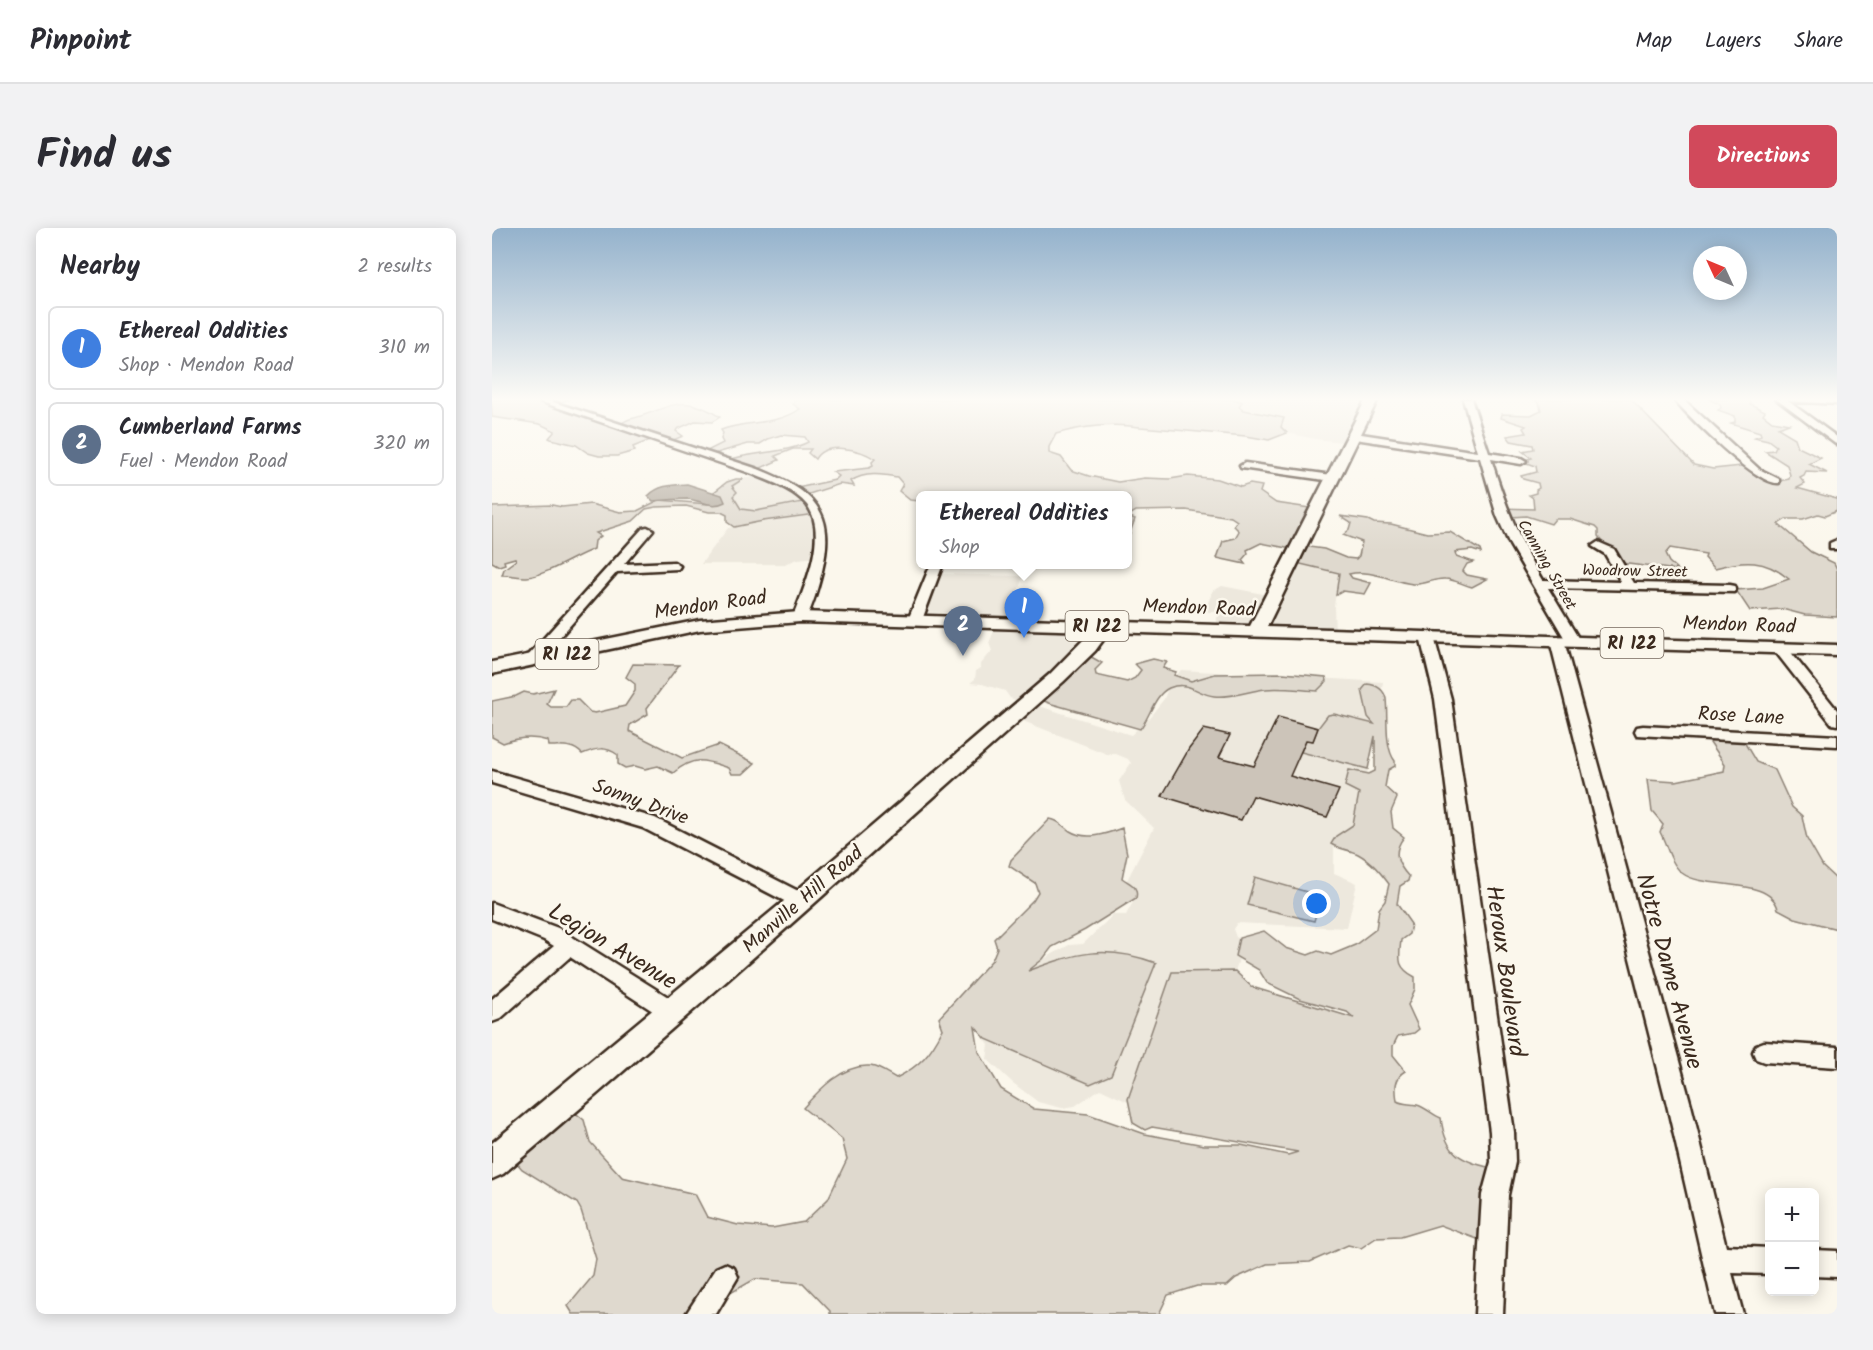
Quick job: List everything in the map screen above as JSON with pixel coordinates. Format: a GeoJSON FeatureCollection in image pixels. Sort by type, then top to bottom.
{"type":"FeatureCollection","features":[{"type":"Feature","properties":{"kind":"main road"},"geometry":{"type":"LineString","coordinates":[[1256,631],[1348,450]]}},
{"type":"Feature","properties":{"kind":"main road"},"geometry":{"type":"LineString","coordinates":[[1265,613],[1274,624],[1290,632]]}},
{"type":"Feature","properties":{"kind":"main road","name":"Mendon Road"},"geometry":{"type":"LineString","coordinates":[[492,668],[700,625],[800,617],[1837,650]]}},
{"type":"Feature","properties":{"kind":"main road","name":"Manville Hill Road"},"geometry":{"type":"LineString","coordinates":[[492,1163],[673,1012],[801,901],[1051,681],[1102,633],[1104,626]]}},
{"type":"Feature","properties":{"kind":"street"},"geometry":{"type":"LineString","coordinates":[[690,450],[778,481],[805,497],[817,511],[821,539],[813,578],[800,617]]}},
{"type":"Feature","properties":{"kind":"street"},"geometry":{"type":"LineString","coordinates":[[1447,450],[1521,460]]}},
{"type":"Feature","properties":{"kind":"street","name":"Canning Street"},"geometry":{"type":"LineString","coordinates":[[1481,450],[1503,516],[1516,544],[1540,584],[1565,641]]}},
{"type":"Feature","properties":{"kind":"street"},"geometry":{"type":"LineString","coordinates":[[1732,450],[1755,471],[1775,481]]}},
{"type":"Feature","properties":{"kind":"street"},"geometry":{"type":"LineString","coordinates":[[1245,466],[1332,478]]}},
{"type":"Feature","properties":{"kind":"street"},"geometry":{"type":"LineString","coordinates":[[532,660],[647,530]]}},
{"type":"Feature","properties":{"kind":"street"},"geometry":{"type":"LineString","coordinates":[[1598,546],[1610,552],[1629,585]]}},
{"type":"Feature","properties":{"kind":"street"},"geometry":{"type":"LineString","coordinates":[[612,568],[674,566]]}},
{"type":"Feature","properties":{"kind":"street"},"geometry":{"type":"LineString","coordinates":[[915,620],[935,569]]}},
{"type":"Feature","properties":{"kind":"street","name":"Woodrow Street"},"geometry":{"type":"LineString","coordinates":[[1540,584],[1730,588]]}},
{"type":"Feature","properties":{"kind":"street","name":"Heroux Boulevard"},"geometry":{"type":"LineString","coordinates":[[1427,637],[1443,699],[1503,1132],[1503,1162],[1495,1195],[1489,1314]]}},
{"type":"Feature","properties":{"kind":"street","name":"Notre Dame Avenue"},"geometry":{"type":"LineString","coordinates":[[1565,641],[1729,1314]]}},
{"type":"Feature","properties":{"kind":"street"},"geometry":{"type":"LineString","coordinates":[[1780,648],[1837,720]]}},
{"type":"Feature","properties":{"kind":"street","name":"Rose Lane"},"geometry":{"type":"LineString","coordinates":[[1643,731],[1837,741]]}},
{"type":"Feature","properties":{"kind":"street","name":"Sonny Drive"},"geometry":{"type":"LineString","coordinates":[[492,777],[649,823],[801,901]]}},
{"type":"Feature","properties":{"kind":"street","name":"Legion Avenue"},"geometry":{"type":"LineString","coordinates":[[492,911],[542,930],[570,945],[673,1012]]}},
{"type":"Feature","properties":{"kind":"street"},"geometry":{"type":"LineString","coordinates":[[492,1012],[570,945]]}},
{"type":"Feature","properties":{"kind":"street"},"geometry":{"type":"LineString","coordinates":[[1764,1052],[1837,1057]]}},
{"type":"Feature","properties":{"kind":"street"},"geometry":{"type":"LineString","coordinates":[[1715,1258],[1765,1261]]}},
{"type":"Feature","properties":{"kind":"street"},"geometry":{"type":"LineString","coordinates":[[1819,1263],[1837,1264]]}},
{"type":"Feature","properties":{"kind":"street"},"geometry":{"type":"LineString","coordinates":[[700,1314],[725,1277]]}},
{"type":"Feature","properties":{"kind":"shaded area"},"geometry":{"type":"Polygon","coordinates":[[[583,450],[635,451],[617,456],[599,456],[583,450]]]}},
{"type":"Feature","properties":{"kind":"shaded area"},"geometry":{"type":"Polygon","coordinates":[[[710,450],[728,450],[710,455],[703,453],[710,450]]]}},
{"type":"Feature","properties":{"kind":"shaded area"},"geometry":{"type":"Polygon","coordinates":[[[791,450],[775,456],[779,460],[754,471],[725,461],[791,450]]]}},
{"type":"Feature","properties":{"kind":"shaded area"},"geometry":{"type":"Polygon","coordinates":[[[810,450],[827,450],[815,459],[808,453],[810,450]]]}},
{"type":"Feature","properties":{"kind":"shaded area"},"geometry":{"type":"Polygon","coordinates":[[[852,450],[1049,450],[1049,453],[1061,457],[1071,470],[1118,482],[1188,476],[1218,479],[1241,487],[1250,484],[1262,486],[1260,492],[1276,503],[1317,509],[1301,546],[1324,549],[1346,558],[1356,559],[1359,556],[1362,542],[1343,535],[1349,530],[1351,523],[1340,516],[1391,524],[1427,533],[1450,532],[1480,550],[1481,553],[1472,550],[1455,552],[1456,556],[1473,562],[1467,564],[1463,571],[1467,575],[1487,579],[1472,587],[1448,579],[1413,584],[1373,574],[1357,573],[1349,574],[1352,578],[1371,583],[1365,594],[1343,591],[1336,595],[1339,573],[1292,562],[1297,550],[1261,543],[1247,550],[1248,553],[1242,560],[1245,564],[1217,558],[1223,541],[1235,538],[1239,531],[1234,526],[1237,521],[1231,517],[1186,510],[1136,511],[1132,513],[1132,491],[916,491],[916,501],[910,500],[899,491],[903,484],[897,477],[874,474],[851,481],[854,486],[840,484],[803,496],[792,489],[835,480],[839,476],[833,472],[873,466],[872,462],[875,459],[852,450]]]}},
{"type":"Feature","properties":{"kind":"shaded area"},"geometry":{"type":"Polygon","coordinates":[[[1679,450],[1694,465],[1713,469],[1751,465],[1779,481],[1789,479],[1787,465],[1765,451],[1804,450],[1821,458],[1809,464],[1827,473],[1806,472],[1800,478],[1805,484],[1797,488],[1837,499],[1837,511],[1825,516],[1818,514],[1803,519],[1786,519],[1778,524],[1811,552],[1834,563],[1837,569],[1837,617],[1805,615],[1782,609],[1750,611],[1736,590],[1763,588],[1789,579],[1780,572],[1763,565],[1745,563],[1715,568],[1705,557],[1706,554],[1670,548],[1665,554],[1669,562],[1678,570],[1620,563],[1598,537],[1598,530],[1595,527],[1570,519],[1555,519],[1551,524],[1526,516],[1511,517],[1501,508],[1534,509],[1533,498],[1529,495],[1536,493],[1539,488],[1538,483],[1523,479],[1521,476],[1536,472],[1535,466],[1521,461],[1531,458],[1522,451],[1679,450]]]}},
{"type":"Feature","properties":{"kind":"shaded area"},"geometry":{"type":"Polygon","coordinates":[[[762,475],[807,501],[756,511],[741,509],[732,496],[737,492],[732,486],[743,479],[762,475]]]}},
{"type":"Feature","properties":{"kind":"shaded area"},"geometry":{"type":"Polygon","coordinates":[[[743,479],[732,486],[737,492],[733,496],[741,509],[756,511],[807,501],[816,514],[734,527],[727,522],[727,515],[721,512],[709,512],[686,506],[656,507],[646,509],[633,521],[596,533],[601,536],[595,541],[594,549],[535,576],[502,575],[504,569],[516,560],[515,558],[504,561],[505,564],[499,566],[492,562],[492,507],[552,505],[562,507],[591,504],[620,512],[637,511],[659,500],[708,504],[721,497],[714,492],[727,482],[743,479]]]}},
{"type":"Feature","properties":{"kind":"shaded area"},"geometry":{"type":"Polygon","coordinates":[[[687,484],[722,495],[725,502],[715,505],[687,499],[653,501],[648,496],[661,488],[687,484]]]}},
{"type":"Feature","properties":{"kind":"shaded area"},"geometry":{"type":"Polygon","coordinates":[[[816,514],[817,557],[798,559],[785,564],[701,564],[728,528],[816,514]]]}},
{"type":"Feature","properties":{"kind":"shaded area"},"geometry":{"type":"Polygon","coordinates":[[[1292,562],[1339,573],[1334,606],[1335,635],[1217,631],[1217,618],[1220,612],[1208,612],[1205,609],[1213,591],[1222,586],[1273,596],[1292,562]]]}},
{"type":"Feature","properties":{"kind":"shaded area"},"geometry":{"type":"Polygon","coordinates":[[[937,574],[1023,576],[1010,616],[920,612],[937,574]]]}},
{"type":"Feature","properties":{"kind":"shaded area"},"geometry":{"type":"Polygon","coordinates":[[[997,624],[1107,628],[1028,704],[1010,698],[1005,691],[970,683],[975,679],[976,671],[981,668],[981,664],[992,651],[989,643],[997,624]]]}},
{"type":"Feature","properties":{"kind":"shaded area"},"geometry":{"type":"Polygon","coordinates":[[[1086,654],[1102,663],[1095,670],[1096,675],[1127,682],[1135,678],[1141,670],[1135,664],[1153,659],[1167,662],[1163,668],[1176,672],[1174,675],[1191,681],[1215,674],[1283,673],[1326,677],[1327,681],[1317,691],[1271,688],[1220,696],[1208,695],[1188,686],[1176,686],[1164,691],[1140,729],[1036,698],[1086,654]]]}},
{"type":"Feature","properties":{"kind":"shaded area"},"geometry":{"type":"Polygon","coordinates":[[[633,664],[679,665],[647,708],[648,714],[630,725],[629,731],[682,758],[719,745],[755,763],[743,774],[732,774],[729,768],[700,761],[694,761],[673,773],[658,766],[645,769],[635,766],[625,768],[618,764],[618,755],[605,749],[582,754],[571,747],[549,746],[548,741],[537,738],[503,743],[492,737],[492,701],[524,692],[533,694],[554,689],[547,704],[551,707],[566,707],[571,700],[578,700],[590,712],[595,713],[625,706],[635,691],[635,684],[626,677],[633,664]]]}},
{"type":"Feature","properties":{"kind":"shaded area"},"geometry":{"type":"Polygon","coordinates":[[[1181,670],[1383,682],[1357,834],[1334,847],[1334,873],[1357,883],[1347,928],[1237,923],[1233,929],[1236,937],[1245,941],[1235,971],[1252,987],[1381,1027],[1145,1130],[1141,1108],[1100,1089],[1075,1106],[1062,1108],[1038,1102],[987,1059],[989,1045],[975,1027],[986,1007],[1033,965],[1069,945],[1083,944],[1113,915],[1126,915],[1133,902],[1127,880],[1154,828],[1125,800],[1119,781],[1131,763],[1128,759],[1116,754],[1107,754],[1023,721],[1039,706],[1131,735],[1164,699],[1170,683],[1181,670]]]}},
{"type":"Feature","properties":{"kind":"shaded area"},"geometry":{"type":"Polygon","coordinates":[[[1367,684],[1380,688],[1386,699],[1389,748],[1395,766],[1388,770],[1385,787],[1397,798],[1391,812],[1393,828],[1404,837],[1397,853],[1401,867],[1409,877],[1408,881],[1400,886],[1397,904],[1411,924],[1409,934],[1401,940],[1400,962],[1405,970],[1415,977],[1415,989],[1408,1005],[1419,1029],[1414,1033],[1398,1036],[1393,1046],[1393,1055],[1406,1071],[1399,1077],[1396,1084],[1397,1101],[1420,1106],[1441,1118],[1448,1143],[1460,1157],[1502,1171],[1493,1245],[1440,1225],[1400,1237],[1376,1238],[1361,1248],[1348,1245],[1310,1262],[1267,1264],[1236,1278],[1227,1286],[1197,1286],[1168,1295],[1159,1314],[830,1314],[830,1311],[803,1283],[755,1279],[725,1296],[712,1314],[573,1314],[568,1306],[593,1276],[596,1259],[581,1210],[577,1203],[522,1169],[510,1155],[568,1107],[584,1120],[590,1142],[622,1177],[695,1194],[707,1217],[738,1225],[772,1228],[804,1222],[828,1199],[847,1159],[842,1139],[803,1108],[832,1080],[850,1069],[870,1066],[883,1070],[896,1078],[912,1069],[924,1058],[943,1029],[939,1018],[992,960],[997,948],[994,939],[1033,900],[1038,892],[1035,883],[1009,866],[1011,860],[1050,819],[1083,836],[1103,834],[1122,828],[1127,854],[1122,878],[1133,886],[1137,894],[1136,898],[1085,930],[1052,947],[1043,959],[1028,971],[1061,959],[1106,952],[1138,957],[1156,963],[1111,1075],[1090,1084],[986,1039],[975,1027],[979,1052],[1001,1089],[1034,1109],[1088,1114],[1145,1134],[1204,1145],[1241,1145],[1288,1155],[1298,1152],[1152,1127],[1145,1130],[1133,1123],[1128,1099],[1172,972],[1235,971],[1252,987],[1354,1018],[1347,1012],[1300,999],[1267,983],[1259,970],[1235,956],[1239,938],[1264,931],[1286,948],[1308,955],[1318,951],[1331,955],[1355,945],[1376,929],[1379,909],[1385,901],[1389,884],[1363,857],[1331,844],[1336,836],[1353,825],[1359,793],[1345,786],[1349,770],[1369,774],[1375,771],[1375,736],[1368,769],[1301,752],[1306,740],[1313,741],[1318,728],[1328,715],[1334,714],[1374,724],[1368,717],[1362,690],[1367,684]]]}},
{"type":"Feature","properties":{"kind":"shaded area"},"geometry":{"type":"Polygon","coordinates":[[[1708,739],[1743,740],[1756,762],[1775,770],[1792,807],[1802,816],[1807,839],[1823,867],[1837,880],[1837,929],[1795,918],[1778,909],[1773,899],[1763,892],[1692,878],[1682,873],[1674,864],[1660,832],[1663,824],[1652,811],[1648,779],[1676,781],[1724,771],[1725,764],[1708,739]]]}},
{"type":"Feature","properties":{"kind":"shaded area"},"geometry":{"type":"Polygon","coordinates":[[[1255,877],[1321,896],[1314,921],[1247,905],[1255,877]]]}},
{"type":"Feature","properties":{"kind":"building"},"geometry":{"type":"Polygon","coordinates":[[[1278,717],[1318,728],[1313,741],[1306,740],[1290,776],[1339,790],[1327,817],[1253,796],[1241,820],[1162,796],[1189,749],[1204,729],[1230,735],[1219,757],[1254,766],[1278,717]]]}},
{"type":"Feature","properties":{"kind":"place","name":"Ethereal Oddities"},"geometry":{"type":"Point","coordinates":[1024,638]}},
{"type":"Feature","properties":{"kind":"place","name":"Cumberland Farms"},"geometry":{"type":"Point","coordinates":[963,656]}}]}
